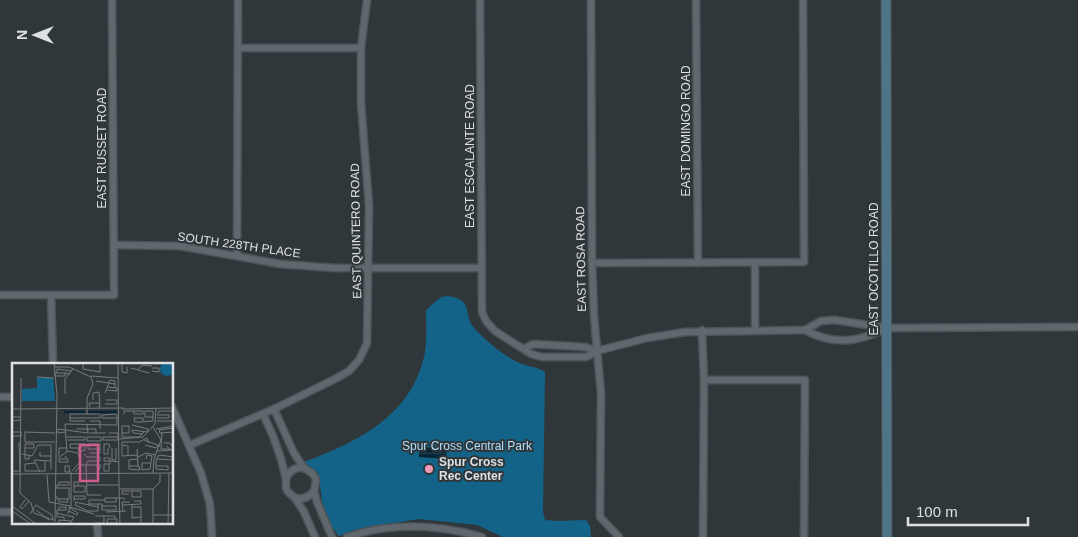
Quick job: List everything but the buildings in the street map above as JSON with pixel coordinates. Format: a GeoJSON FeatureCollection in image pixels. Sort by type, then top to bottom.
{"type":"FeatureCollection","features":[{"type":"Feature","properties":{"kind":"main road","name":"EAST OCOTILLO ROAD"},"geometry":{"type":"LineString","coordinates":[[886,0],[887,537]]}},
{"type":"Feature","properties":{"kind":"street","name":"EAST RUSSET ROAD"},"geometry":{"type":"LineString","coordinates":[[51,295],[114,295],[112,0]]}},
{"type":"Feature","properties":{"kind":"street"},"geometry":{"type":"LineString","coordinates":[[237,256],[238,0]]}},
{"type":"Feature","properties":{"kind":"street","name":"EAST QUINTERO ROAD"},"geometry":{"type":"LineString","coordinates":[[190,445],[274,409],[337,378],[349,371],[359,360],[367,343],[369,206],[361,103],[361,48],[366,0]]}},
{"type":"Feature","properties":{"kind":"street","name":"EAST ESCALANTE ROAD"},"geometry":{"type":"LineString","coordinates":[[480,0],[482,312],[486,321],[495,330],[524,349]]}},
{"type":"Feature","properties":{"kind":"street","name":"EAST ROSA ROAD"},"geometry":{"type":"LineString","coordinates":[[591,0],[592,263],[594,316],[601,393],[600,517],[619,537]]}},
{"type":"Feature","properties":{"kind":"street","name":"EAST DOMINGO ROAD"},"geometry":{"type":"LineString","coordinates":[[696,0],[698,262]]}},
{"type":"Feature","properties":{"kind":"street"},"geometry":{"type":"LineString","coordinates":[[592,263],[804,262],[803,0]]}},
{"type":"Feature","properties":{"kind":"street"},"geometry":{"type":"LineString","coordinates":[[238,48],[361,48]]}},
{"type":"Feature","properties":{"kind":"street","name":"SOUTH 228TH PLACE"},"geometry":{"type":"LineString","coordinates":[[114,245],[180,246],[280,264],[335,268],[482,268]]}},
{"type":"Feature","properties":{"kind":"street"},"geometry":{"type":"LineString","coordinates":[[755,262],[755,330]]}},
{"type":"Feature","properties":{"kind":"street"},"geometry":{"type":"LineString","coordinates":[[0,296],[51,295],[53,363]]}},
{"type":"Feature","properties":{"kind":"street"},"geometry":{"type":"LineString","coordinates":[[805,330],[821,321],[835,320],[887,328],[1078,326]]}},
{"type":"Feature","properties":{"kind":"street"},"geometry":{"type":"LineString","coordinates":[[597,351],[585,347],[534,344],[524,349],[531,354],[552,357],[586,357],[597,351],[648,338],[702,330],[805,330],[818,337],[842,340],[868,338],[887,328]]}},
{"type":"Feature","properties":{"kind":"street"},"geometry":{"type":"LineString","coordinates":[[702,330],[704,380],[703,537]]}},
{"type":"Feature","properties":{"kind":"street"},"geometry":{"type":"LineString","coordinates":[[552,346],[552,357]]}},
{"type":"Feature","properties":{"kind":"street"},"geometry":{"type":"LineString","coordinates":[[704,380],[805,380],[804,537]]}},
{"type":"Feature","properties":{"kind":"street"},"geometry":{"type":"LineString","coordinates":[[274,409],[294,453],[304,468],[312,473],[316,481],[312,494],[304,498],[295,498]]}},
{"type":"Feature","properties":{"kind":"street"},"geometry":{"type":"LineString","coordinates":[[174,411],[201,473],[210,504],[212,537]]}},
{"type":"Feature","properties":{"kind":"street"},"geometry":{"type":"LineString","coordinates":[[263,414],[273,436],[286,479],[286,488],[304,512],[315,537]]}},
{"type":"Feature","properties":{"kind":"street"},"geometry":{"type":"LineString","coordinates":[[286,479],[288,474],[295,469],[304,468]]}},
{"type":"Feature","properties":{"kind":"street"},"geometry":{"type":"LineString","coordinates":[[314,490],[332,537]]}},
{"type":"Feature","properties":{"kind":"street"},"geometry":{"type":"LineString","coordinates":[[97,524],[98,537]]}},
{"type":"Feature","properties":{"kind":"street"},"geometry":{"type":"LineString","coordinates":[[347,537],[366,531],[403,526],[437,527],[466,535],[482,537]]}},
{"type":"Feature","properties":{"kind":"green space","name":"Spur Cross Central Park"},"geometry":{"type":"Polygon","coordinates":[[[448,296],[462,301],[467,309],[471,324],[496,348],[519,363],[545,372],[543,512],[545,520],[586,520],[590,526],[590,537],[503,537],[477,525],[419,519],[374,526],[339,536],[331,526],[323,509],[320,485],[315,474],[304,462],[363,435],[396,409],[409,393],[419,374],[426,347],[426,310],[441,297],[448,296]]]}},
{"type":"Feature","properties":{"kind":"shaded area"},"geometry":{"type":"Polygon","coordinates":[[[443,441],[449,441],[450,443],[446,459],[419,457],[419,448],[441,447],[443,441]]]}},
{"type":"Feature","properties":{"kind":"place","name":"Spur Cross Rec Center"},"geometry":{"type":"Point","coordinates":[429,469]}}]}
